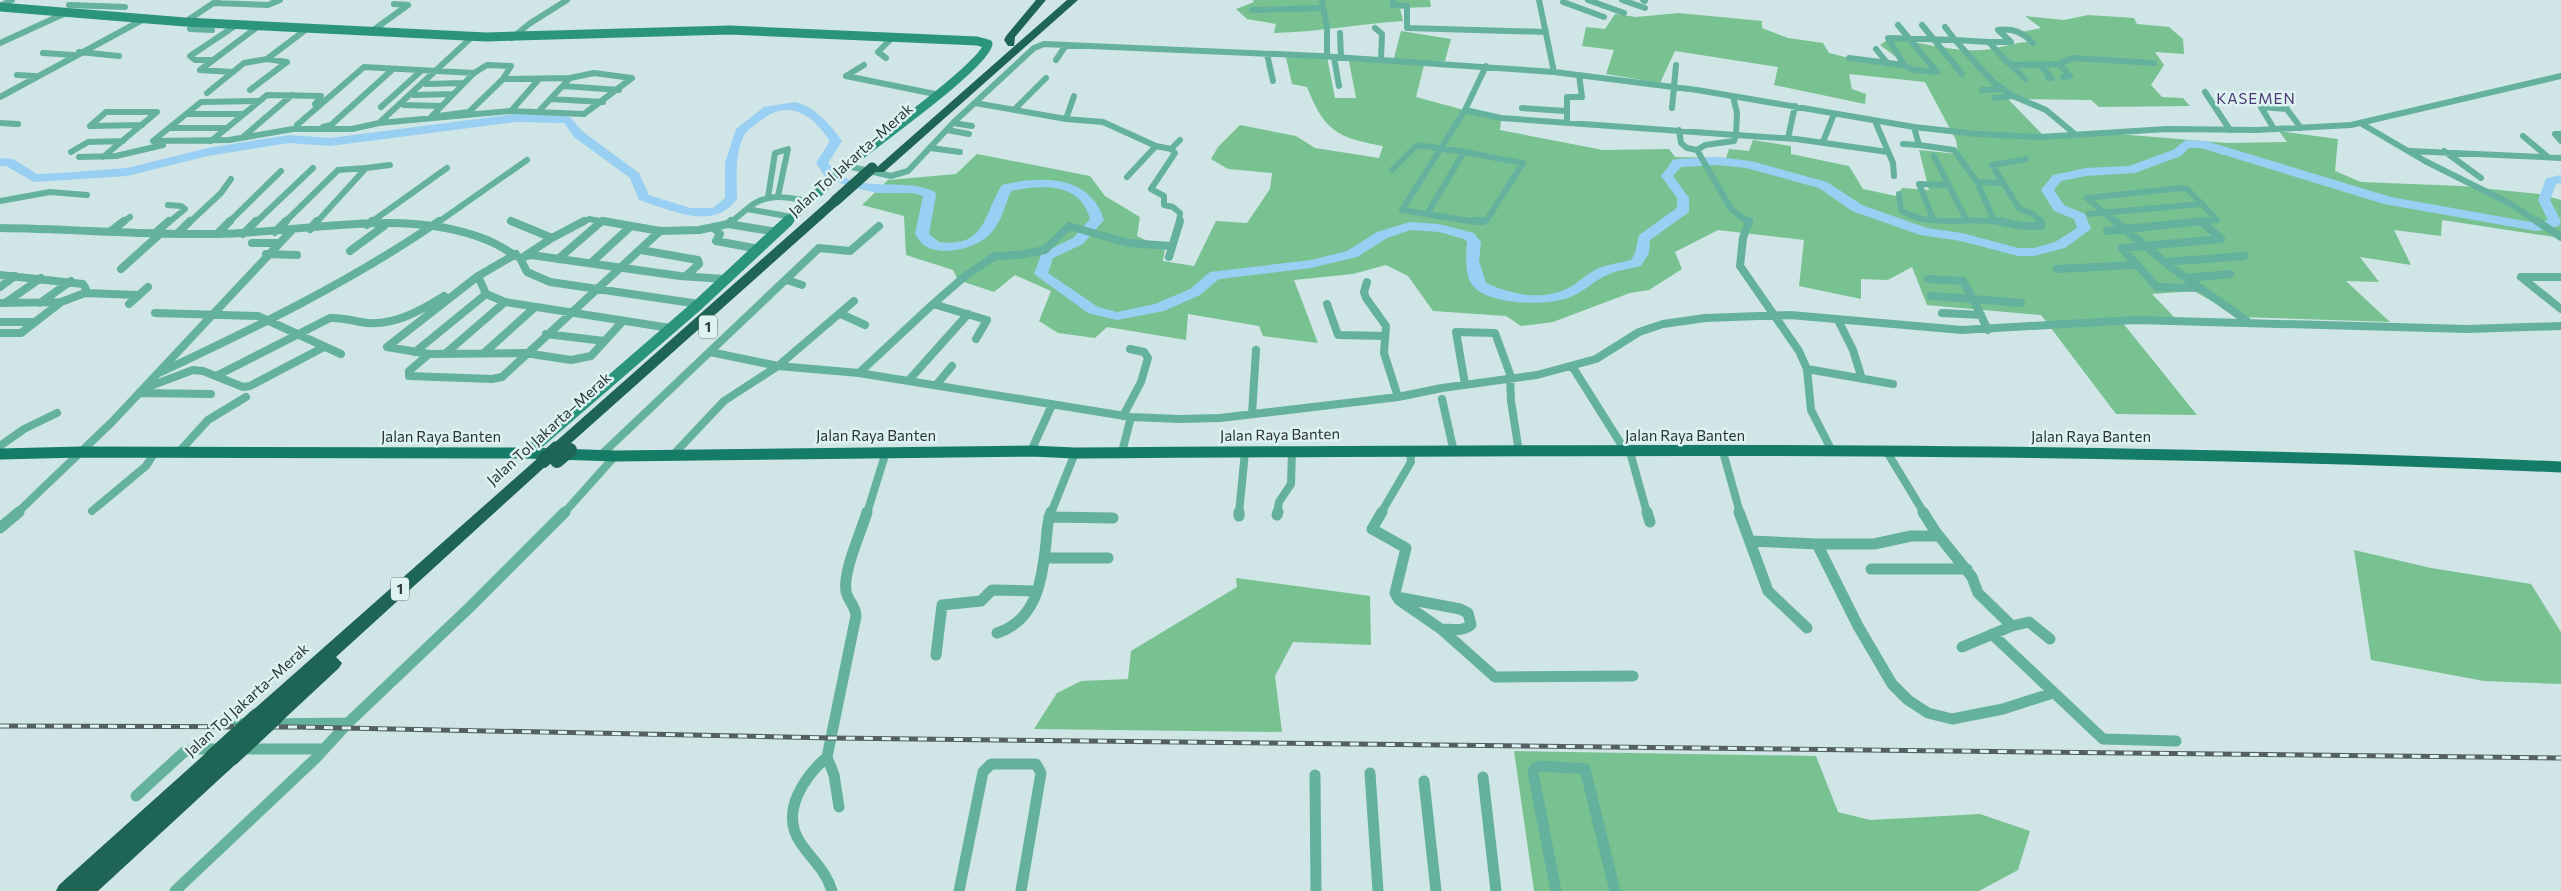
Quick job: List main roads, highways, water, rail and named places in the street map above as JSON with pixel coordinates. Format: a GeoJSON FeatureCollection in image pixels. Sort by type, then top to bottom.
{"type":"FeatureCollection","features":[{"type":"Feature","properties":{"kind":"highway"},"geometry":{"type":"LineString","coordinates":[[1011,44],[1009,40],[1011,36],[1041,0]]}},
{"type":"Feature","properties":{"kind":"highway","name":"Jalan Tol Jakarta–Merak"},"geometry":{"type":"LineString","coordinates":[[66,891],[222,757],[840,202],[1061,0]]}},
{"type":"Feature","properties":{"kind":"highway","name":"Jalan Tol Jakarta–Merak"},"geometry":{"type":"LineString","coordinates":[[876,169],[1073,0]]}},
{"type":"Feature","properties":{"kind":"highway","name":"Jalan Tol Jakarta–Merak"},"geometry":{"type":"LineString","coordinates":[[84,891],[222,757]]}},
{"type":"Feature","properties":{"kind":"main road","name":"Jalan Raya Banten"},"geometry":{"type":"LineString","coordinates":[[0,454],[82,452],[527,453],[615,456],[1031,451],[1075,453],[1832,451],[2279,456],[2561,467]]}},
{"type":"Feature","properties":{"kind":"waterway"},"geometry":{"type":"LineString","coordinates":[[0,162],[9,162],[34,178],[60,177],[127,172],[208,152],[289,139],[330,142],[516,118],[567,120],[578,134],[635,176],[644,197],[689,212],[716,212],[731,199],[731,163],[740,132],[768,109],[795,105],[808,112],[830,132],[836,141],[822,163],[830,175],[870,188],[884,190],[913,189],[930,195],[922,234],[930,243],[936,245],[951,246],[960,244],[975,239],[986,231],[993,221],[1006,188],[1029,184],[1047,184],[1063,185],[1079,192],[1087,201],[1097,220],[1078,241],[1047,256],[1041,274],[1093,310],[1117,316],[1159,308],[1195,292],[1215,275],[1311,264],[1352,254],[1382,235],[1410,226],[1439,228],[1469,236],[1474,242],[1472,261],[1480,285],[1502,294],[1526,299],[1538,300],[1562,296],[1577,289],[1602,272],[1636,263],[1642,253],[1644,238],[1684,209],[1683,198],[1667,176],[1677,163],[1717,161],[1747,164],[1823,185],[1857,208],[1925,232],[1962,237],[2018,252],[2034,252],[2060,245],[2084,229],[2080,217],[2059,208],[2047,190],[2057,178],[2086,172],[2131,170],[2177,153],[2186,144],[2202,144],[2389,201],[2536,227],[2554,223],[2555,218],[2544,200],[2551,181],[2561,179]]}},
{"type":"Feature","properties":{"kind":"railway"},"geometry":{"type":"LineString","coordinates":[[0,726],[297,727],[832,738],[2561,758]]}},
{"type":"Feature","properties":{"kind":"district","name":"KASEMEN"},"geometry":{"type":"Point","coordinates":[2256,99]}}]}
